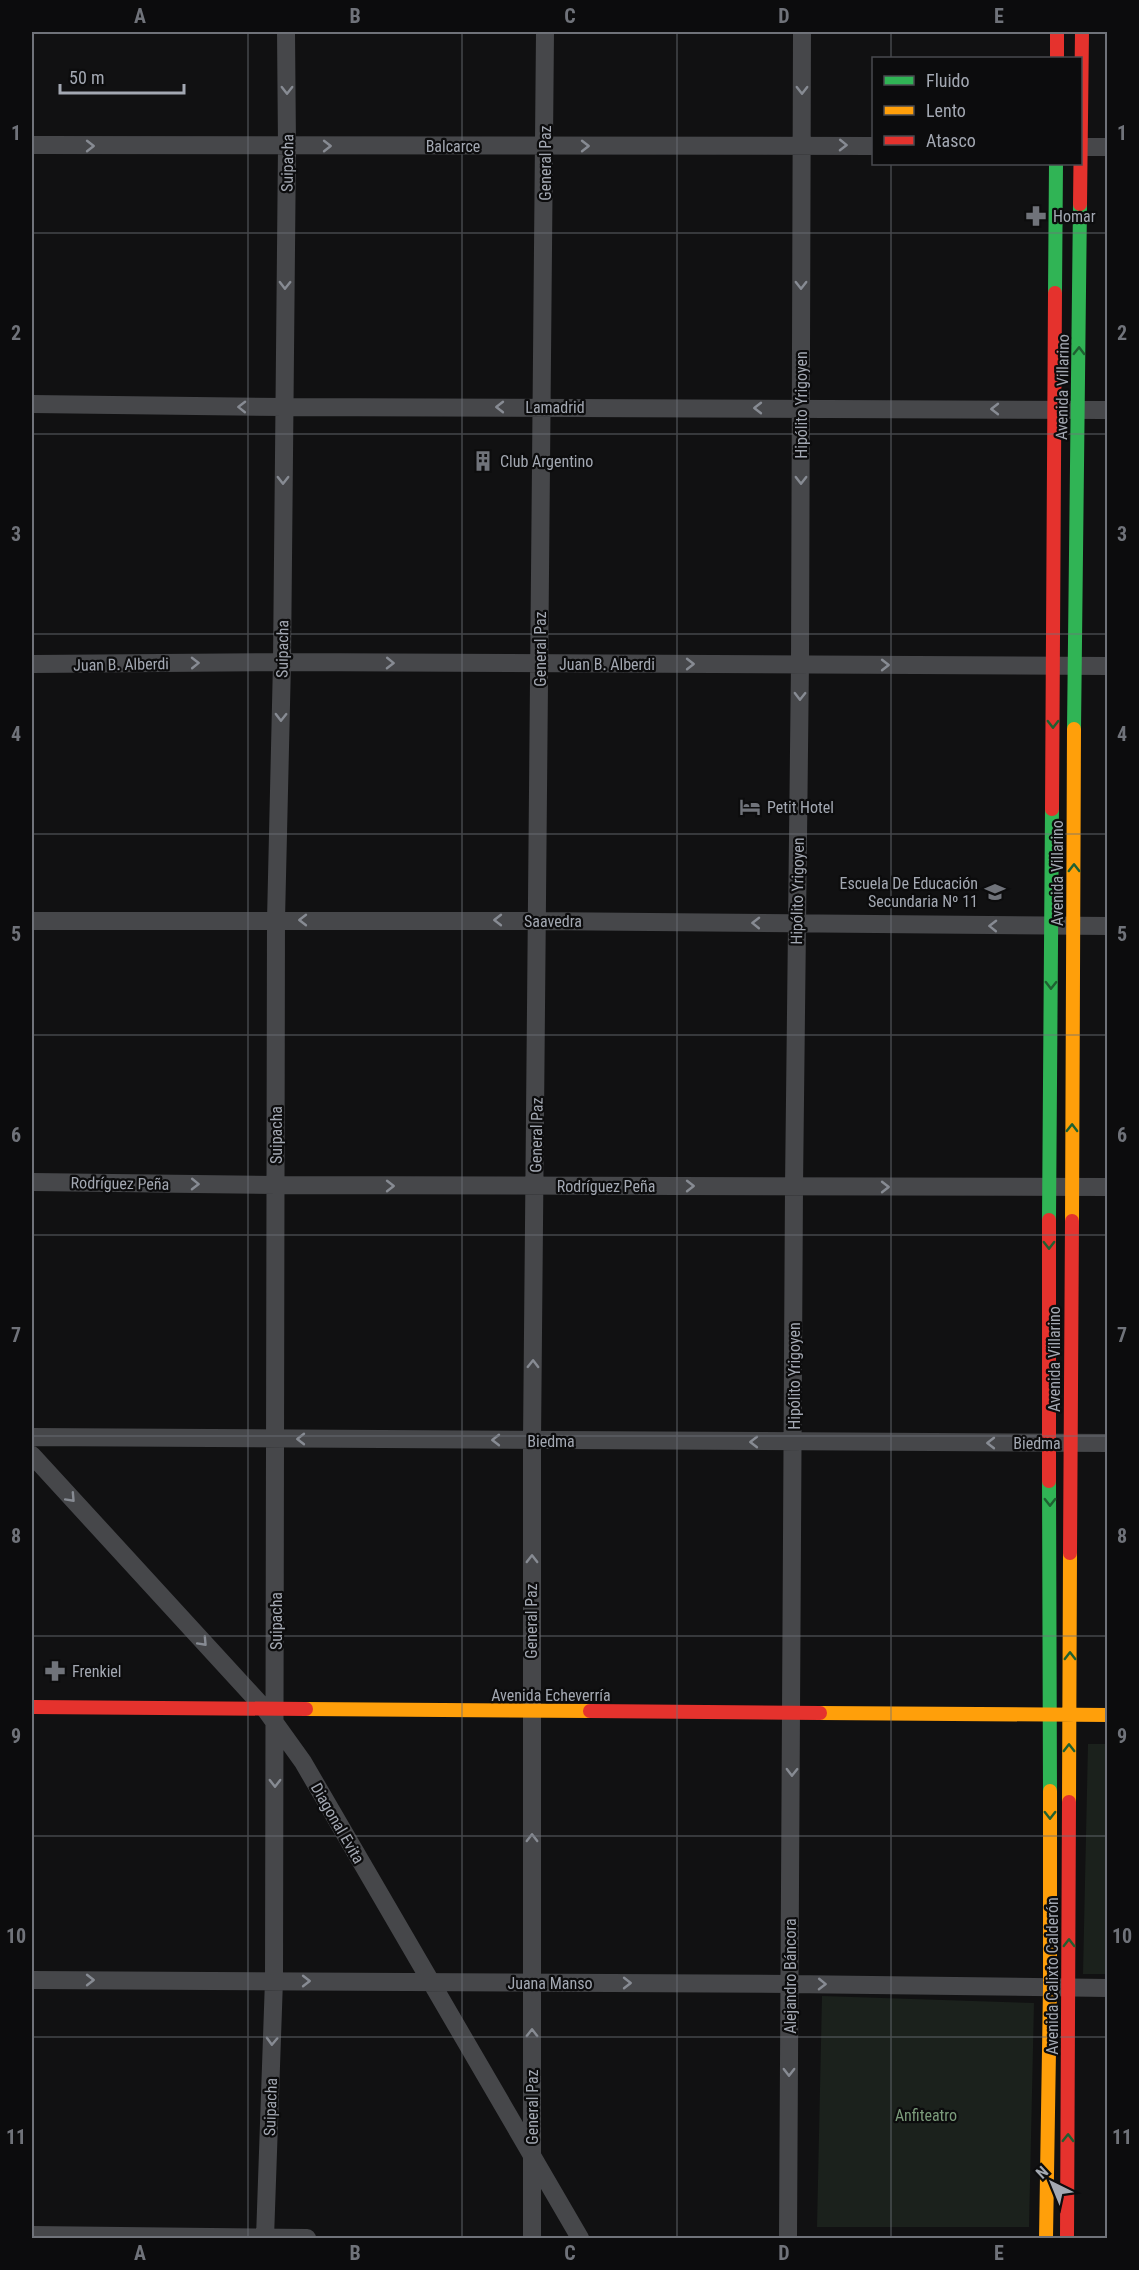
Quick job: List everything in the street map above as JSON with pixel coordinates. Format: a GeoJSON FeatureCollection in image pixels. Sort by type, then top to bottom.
{"type":"FeatureCollection","features":[{"type":"Feature","properties":{"kind":"main road"},"geometry":{"type":"LineString","coordinates":[[1057,32],[1057,57]]}},
{"type":"Feature","properties":{"kind":"main road","name":"Avenida Villarino"},"geometry":{"type":"LineString","coordinates":[[1082,32],[1082,57]]}},
{"type":"Feature","properties":{"kind":"main road","name":"Avenida Villarino"},"geometry":{"type":"LineString","coordinates":[[1050,1714],[1049,1187],[1056,165]]}},
{"type":"Feature","properties":{"kind":"main road","name":"Avenida Villarino"},"geometry":{"type":"LineString","coordinates":[[1069,1714],[1074,666],[1081,165]]}},
{"type":"Feature","properties":{"kind":"main road","name":"Avenida Echeverría"},"geometry":{"type":"LineString","coordinates":[[32,1707],[272,1715],[531,1711],[1107,1715]]}},
{"type":"Feature","properties":{"kind":"main road","name":"Avenida Calixto Calderón"},"geometry":{"type":"LineString","coordinates":[[1046,2238],[1050,1988],[1050,1714]]}},
{"type":"Feature","properties":{"kind":"main road","name":"Avenida Calixto Calderón"},"geometry":{"type":"LineString","coordinates":[[1067,2238],[1069,1714]]}},
{"type":"Feature","properties":{"kind":"street","name":"Suipacha"},"geometry":{"type":"LineString","coordinates":[[265,2238],[274,1980],[272,1715],[276,1439],[276,920],[282,662],[286,32]]}},
{"type":"Feature","properties":{"kind":"street","name":"General Paz"},"geometry":{"type":"LineString","coordinates":[[532,2238],[532,1441],[545,32]]}},
{"type":"Feature","properties":{"kind":"street","name":"Hipólito Yrigoyen"},"geometry":{"type":"LineString","coordinates":[[793,1714],[794,1186],[800,664],[802,32]]}},
{"type":"Feature","properties":{"kind":"street","name":"Balcarce"},"geometry":{"type":"LineString","coordinates":[[32,146],[872,146]]}},
{"type":"Feature","properties":{"kind":"street"},"geometry":{"type":"LineString","coordinates":[[1082,147],[1107,147]]}},
{"type":"Feature","properties":{"kind":"street","name":"Lamadrid"},"geometry":{"type":"LineString","coordinates":[[32,404],[1107,410]]}},
{"type":"Feature","properties":{"kind":"street","name":"Juan B. Alberdi"},"geometry":{"type":"LineString","coordinates":[[32,664],[282,662],[1107,666]]}},
{"type":"Feature","properties":{"kind":"street","name":"Saavedra"},"geometry":{"type":"LineString","coordinates":[[32,921],[538,921],[1107,927]]}},
{"type":"Feature","properties":{"kind":"street","name":"Rodríguez Peña"},"geometry":{"type":"LineString","coordinates":[[32,1182],[276,1185],[1107,1187]]}},
{"type":"Feature","properties":{"kind":"street","name":"Biedma"},"geometry":{"type":"LineString","coordinates":[[32,1437],[1107,1443]]}},
{"type":"Feature","properties":{"kind":"street","name":"Diagonal Evita"},"geometry":{"type":"LineString","coordinates":[[32,1455],[272,1715],[303,1762],[580,2238]]}},
{"type":"Feature","properties":{"kind":"street","name":"Alejandro Báncora"},"geometry":{"type":"LineString","coordinates":[[788,2238],[793,1714]]}},
{"type":"Feature","properties":{"kind":"street","name":"Juana Manso"},"geometry":{"type":"LineString","coordinates":[[32,1980],[274,1980],[1107,1988]]}},
{"type":"Feature","properties":{"kind":"street"},"geometry":{"type":"LineString","coordinates":[[32,2235],[308,2238]]}},
{"type":"Feature","properties":{"kind":"green space"},"geometry":{"type":"Polygon","coordinates":[[[1088,1744],[1107,1744],[1107,1974],[1083,1974],[1088,1744]]]}},
{"type":"Feature","properties":{"kind":"green space","name":"Anfiteatro"},"geometry":{"type":"Polygon","coordinates":[[[822,1996],[1034,2003],[1029,2227],[817,2227],[822,1996]]]}},
{"type":"Feature","properties":{"kind":"traffic: fast"},"geometry":{"type":"LineString","coordinates":[[1055,293],[1056,165]]}},
{"type":"Feature","properties":{"kind":"traffic: fast"},"geometry":{"type":"LineString","coordinates":[[1074,729],[1080,204]]}},
{"type":"Feature","properties":{"kind":"traffic: fast"},"geometry":{"type":"LineString","coordinates":[[1049,1220],[1052,809]]}},
{"type":"Feature","properties":{"kind":"traffic: fast"},"geometry":{"type":"LineString","coordinates":[[1049,1481],[1050,1791]]}},
{"type":"Feature","properties":{"kind":"traffic: slow"},"geometry":{"type":"LineString","coordinates":[[1072,1221],[1074,729]]}},
{"type":"Feature","properties":{"kind":"traffic: slow"},"geometry":{"type":"LineString","coordinates":[[1069,1802],[1070,1553]]}},
{"type":"Feature","properties":{"kind":"traffic: slow"},"geometry":{"type":"LineString","coordinates":[[306,1709],[590,1711]]}},
{"type":"Feature","properties":{"kind":"traffic: slow"},"geometry":{"type":"LineString","coordinates":[[820,1713],[1108,1715]]}},
{"type":"Feature","properties":{"kind":"traffic: slow"},"geometry":{"type":"LineString","coordinates":[[1046,2238],[1050,1791]]}},
{"type":"Feature","properties":{"kind":"traffic: jam"},"geometry":{"type":"LineString","coordinates":[[1057,32],[1057,57]]}},
{"type":"Feature","properties":{"kind":"traffic: jam"},"geometry":{"type":"LineString","coordinates":[[1082,32],[1082,57]]}},
{"type":"Feature","properties":{"kind":"traffic: jam"},"geometry":{"type":"LineString","coordinates":[[1080,165],[1080,204]]}},
{"type":"Feature","properties":{"kind":"traffic: jam"},"geometry":{"type":"LineString","coordinates":[[1052,809],[1055,293]]}},
{"type":"Feature","properties":{"kind":"traffic: jam"},"geometry":{"type":"LineString","coordinates":[[1049,1220],[1049,1481]]}},
{"type":"Feature","properties":{"kind":"traffic: jam"},"geometry":{"type":"LineString","coordinates":[[1070,1553],[1072,1221]]}},
{"type":"Feature","properties":{"kind":"traffic: jam"},"geometry":{"type":"LineString","coordinates":[[32,1707],[306,1709]]}},
{"type":"Feature","properties":{"kind":"traffic: jam"},"geometry":{"type":"LineString","coordinates":[[590,1711],[820,1713]]}},
{"type":"Feature","properties":{"kind":"traffic: jam"},"geometry":{"type":"LineString","coordinates":[[1067,2238],[1069,1802]]}},
{"type":"Feature","properties":{"kind":"place","name":"Homar"},"geometry":{"type":"Point","coordinates":[1036,216]}},
{"type":"Feature","properties":{"kind":"place","name":"Club Argentino"},"geometry":{"type":"Point","coordinates":[483,461]}},
{"type":"Feature","properties":{"kind":"place","name":"Petit Hotel"},"geometry":{"type":"Point","coordinates":[750,807]}},
{"type":"Feature","properties":{"kind":"place","name":"Escuela De Educación Secundaria Nº 11"},"geometry":{"type":"Point","coordinates":[995,892]}},
{"type":"Feature","properties":{"kind":"place","name":"Frenkiel"},"geometry":{"type":"Point","coordinates":[55,1671]}}]}
